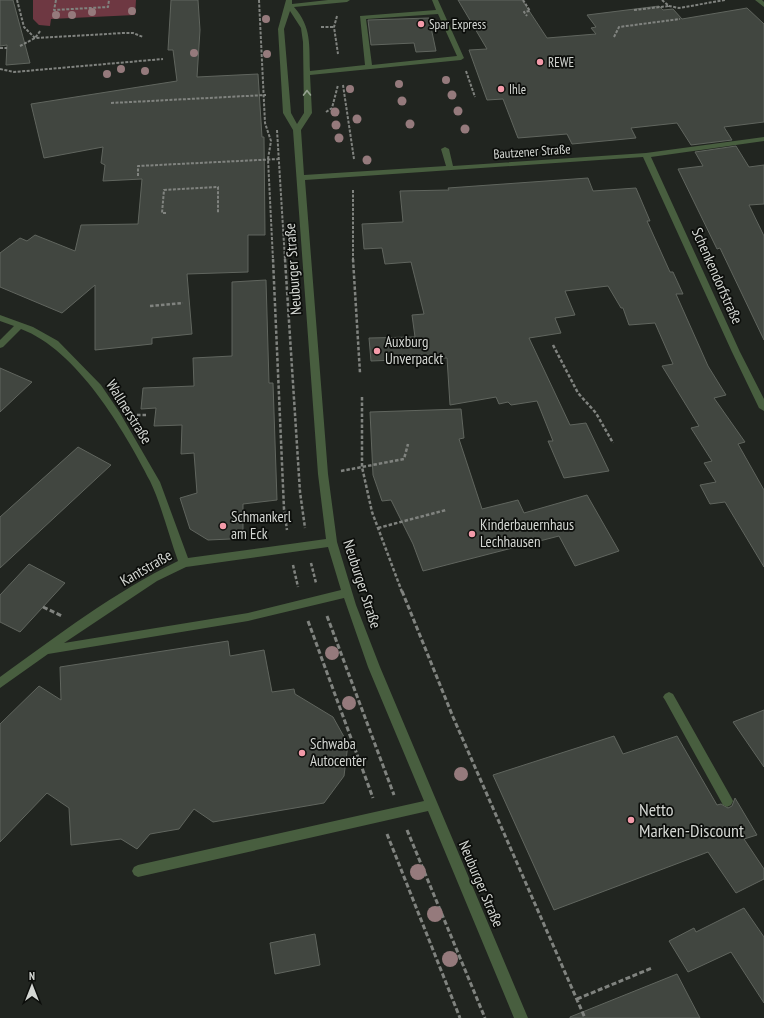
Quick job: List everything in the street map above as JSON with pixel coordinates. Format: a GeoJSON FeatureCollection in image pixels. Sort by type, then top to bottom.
{"type":"FeatureCollection","features":[{"type":"Feature","properties":{"kind":"street"},"geometry":{"type":"LineString","coordinates":[[289,3],[344,0]]}},
{"type":"Feature","properties":{"kind":"street"},"geometry":{"type":"LineString","coordinates":[[307,73],[340,71],[461,58],[439,12],[435,0]]}},
{"type":"Feature","properties":{"kind":"street"},"geometry":{"type":"LineString","coordinates":[[758,0],[764,5]]}},
{"type":"Feature","properties":{"kind":"street"},"geometry":{"type":"LineString","coordinates":[[289,3],[304,28],[307,73],[308,113],[297,130]]}},
{"type":"Feature","properties":{"kind":"street","name":"Neuburger Straße"},"geometry":{"type":"LineString","coordinates":[[289,3],[281,30],[285,94],[287,113],[297,130],[323,474],[332,542],[347,593],[374,667],[521,1018]]}},
{"type":"Feature","properties":{"kind":"street"},"geometry":{"type":"LineString","coordinates":[[369,68],[362,17],[439,12]]}},
{"type":"Feature","properties":{"kind":"street","name":"Bautzener Straße"},"geometry":{"type":"LineString","coordinates":[[301,178],[646,155],[764,139]]}},
{"type":"Feature","properties":{"kind":"street"},"geometry":{"type":"LineString","coordinates":[[445,149],[450,168]]}},
{"type":"Feature","properties":{"kind":"street","name":"Schenkendorfstraße"},"geometry":{"type":"LineString","coordinates":[[646,155],[736,352],[764,408]]}},
{"type":"Feature","properties":{"kind":"street","name":"Wallnerstraße"},"geometry":{"type":"LineString","coordinates":[[0,318],[20,325],[54,343],[98,387],[110,403],[155,482],[184,563]]}},
{"type":"Feature","properties":{"kind":"street"},"geometry":{"type":"LineString","coordinates":[[0,345],[20,325]]}},
{"type":"Feature","properties":{"kind":"street","name":"Kantstraße"},"geometry":{"type":"LineString","coordinates":[[0,683],[153,578],[184,563],[332,542]]}},
{"type":"Feature","properties":{"kind":"street"},"geometry":{"type":"LineString","coordinates":[[46,651],[248,617],[347,593]]}},
{"type":"Feature","properties":{"kind":"street"},"geometry":{"type":"LineString","coordinates":[[669,697],[727,801]]}},
{"type":"Feature","properties":{"kind":"street"},"geometry":{"type":"LineString","coordinates":[[138,871],[431,805]]}},
{"type":"Feature","properties":{"kind":"path"},"geometry":{"type":"LineString","coordinates":[[17,0],[24,30],[28,35],[35,38]]}},
{"type":"Feature","properties":{"kind":"path"},"geometry":{"type":"LineString","coordinates":[[56,0],[54,10],[108,7],[109,0]]}},
{"type":"Feature","properties":{"kind":"path"},"geometry":{"type":"LineString","coordinates":[[259,0],[265,123],[272,135],[272,148],[268,159]]}},
{"type":"Feature","properties":{"kind":"path"},"geometry":{"type":"LineString","coordinates":[[344,0],[334,27],[354,165],[352,175],[353,264],[360,373]]}},
{"type":"Feature","properties":{"kind":"path"},"geometry":{"type":"LineString","coordinates":[[523,0],[530,11],[524,12],[527,16]]}},
{"type":"Feature","properties":{"kind":"path"},"geometry":{"type":"LineString","coordinates":[[662,0],[669,6]]}},
{"type":"Feature","properties":{"kind":"path"},"geometry":{"type":"LineString","coordinates":[[634,10],[669,6],[679,8],[725,0]]}},
{"type":"Feature","properties":{"kind":"path"},"geometry":{"type":"LineString","coordinates":[[614,37],[619,27],[680,19]]}},
{"type":"Feature","properties":{"kind":"path"},"geometry":{"type":"LineString","coordinates":[[35,38],[41,30]]}},
{"type":"Feature","properties":{"kind":"path"},"geometry":{"type":"LineString","coordinates":[[20,46],[35,38],[124,33],[133,33],[143,37]]}},
{"type":"Feature","properties":{"kind":"path"},"geometry":{"type":"LineString","coordinates":[[0,48],[7,48]]}},
{"type":"Feature","properties":{"kind":"path"},"geometry":{"type":"LineString","coordinates":[[152,56],[156,60]]}},
{"type":"Feature","properties":{"kind":"path"},"geometry":{"type":"LineString","coordinates":[[0,69],[14,72],[163,59]]}},
{"type":"Feature","properties":{"kind":"path"},"geometry":{"type":"LineString","coordinates":[[466,71],[475,97]]}},
{"type":"Feature","properties":{"kind":"path"},"geometry":{"type":"LineString","coordinates":[[111,103],[285,94]]}},
{"type":"Feature","properties":{"kind":"path"},"geometry":{"type":"LineString","coordinates":[[138,176],[138,166],[299,158]]}},
{"type":"Feature","properties":{"kind":"path"},"geometry":{"type":"LineString","coordinates":[[166,213],[162,213],[164,190],[218,187],[218,213]]}},
{"type":"Feature","properties":{"kind":"path"},"geometry":{"type":"LineString","coordinates":[[150,306],[183,303]]}},
{"type":"Feature","properties":{"kind":"path"},"geometry":{"type":"LineString","coordinates":[[554,345],[578,392],[596,413],[613,443]]}},
{"type":"Feature","properties":{"kind":"path"},"geometry":{"type":"LineString","coordinates":[[362,397],[362,467],[372,512],[453,717],[585,1018]]}},
{"type":"Feature","properties":{"kind":"path"},"geometry":{"type":"LineString","coordinates":[[323,474],[404,459],[408,444]]}},
{"type":"Feature","properties":{"kind":"path"},"geometry":{"type":"LineString","coordinates":[[378,528],[446,510]]}},
{"type":"Feature","properties":{"kind":"path"},"geometry":{"type":"LineString","coordinates":[[577,999],[652,968]]}},
{"type":"Feature","properties":{"kind":"shaded area"},"geometry":{"type":"Polygon","coordinates":[[[33,0],[136,0],[135,15],[51,19],[50,26],[39,25],[33,19],[33,0]]]}},
{"type":"Feature","properties":{"kind":"building"},"geometry":{"type":"Polygon","coordinates":[[[0,0],[13,0],[30,63],[6,65],[7,45],[0,46],[0,0]]]}},
{"type":"Feature","properties":{"kind":"building"},"geometry":{"type":"Polygon","coordinates":[[[171,0],[198,0],[200,30],[197,77],[258,74],[262,137],[264,137],[265,235],[248,235],[248,272],[187,274],[192,334],[152,338],[152,344],[95,350],[95,285],[62,313],[0,287],[0,253],[20,238],[27,241],[35,235],[75,251],[81,225],[138,224],[142,179],[103,181],[105,165],[101,163],[103,147],[44,158],[31,104],[177,81],[173,50],[168,50],[171,0]]]}},
{"type":"Feature","properties":{"kind":"building"},"geometry":{"type":"Polygon","coordinates":[[[458,0],[522,0],[547,38],[596,34],[591,28],[596,27],[587,15],[659,6],[663,10],[673,9],[682,19],[747,8],[764,24],[764,122],[724,127],[732,140],[691,145],[677,123],[631,128],[636,138],[572,144],[567,134],[518,138],[503,99],[487,100],[469,50],[487,49],[458,0]]]}},
{"type":"Feature","properties":{"kind":"building"},"geometry":{"type":"Polygon","coordinates":[[[429,18],[436,51],[416,52],[414,43],[371,45],[368,20],[429,18]]]}},
{"type":"Feature","properties":{"kind":"building"},"geometry":{"type":"Polygon","coordinates":[[[736,146],[749,167],[764,165],[764,204],[749,205],[764,236],[764,340],[720,248],[717,249],[678,169],[703,166],[695,152],[736,146]]]}},
{"type":"Feature","properties":{"kind":"building"},"geometry":{"type":"Polygon","coordinates":[[[588,178],[593,191],[636,188],[650,221],[647,221],[670,272],[673,272],[683,294],[676,294],[708,366],[726,395],[714,398],[745,442],[738,444],[764,490],[764,567],[725,502],[710,504],[700,485],[716,482],[704,463],[712,461],[691,428],[699,426],[662,366],[673,364],[655,323],[629,325],[623,308],[621,308],[608,286],[565,291],[575,315],[555,318],[561,333],[529,338],[570,425],[586,423],[609,471],[564,478],[548,441],[553,441],[537,401],[511,405],[508,402],[499,404],[496,397],[450,405],[447,358],[371,361],[369,338],[415,337],[412,315],[424,314],[411,262],[385,264],[382,248],[364,249],[362,224],[403,222],[400,191],[449,190],[448,188],[588,178]]]}},
{"type":"Feature","properties":{"kind":"building"},"geometry":{"type":"Polygon","coordinates":[[[266,280],[269,383],[273,383],[277,500],[243,504],[243,535],[231,535],[231,539],[208,540],[190,529],[180,498],[197,493],[194,453],[181,454],[182,425],[154,426],[156,408],[141,409],[143,388],[194,386],[193,358],[232,356],[232,282],[266,280]]]}},
{"type":"Feature","properties":{"kind":"building"},"geometry":{"type":"Polygon","coordinates":[[[0,368],[32,382],[0,412],[0,368]]]}},
{"type":"Feature","properties":{"kind":"building"},"geometry":{"type":"Polygon","coordinates":[[[461,409],[464,438],[459,439],[482,509],[518,500],[524,513],[587,495],[619,551],[575,566],[559,536],[423,571],[413,544],[391,500],[382,501],[373,475],[370,412],[461,409]]]}},
{"type":"Feature","properties":{"kind":"building"},"geometry":{"type":"Polygon","coordinates":[[[78,447],[111,465],[0,568],[0,517],[78,447]]]}},
{"type":"Feature","properties":{"kind":"building"},"geometry":{"type":"Polygon","coordinates":[[[29,564],[65,583],[20,632],[0,622],[0,595],[29,564]]]}},
{"type":"Feature","properties":{"kind":"building"},"geometry":{"type":"Polygon","coordinates":[[[228,641],[230,656],[264,650],[272,692],[294,689],[295,694],[333,717],[348,744],[344,776],[324,803],[213,822],[194,809],[179,829],[150,834],[137,849],[121,839],[71,845],[69,808],[47,793],[0,842],[0,724],[39,686],[61,700],[60,667],[228,641]]]}},
{"type":"Feature","properties":{"kind":"building"},"geometry":{"type":"Polygon","coordinates":[[[764,710],[764,767],[733,722],[764,710]]]}},
{"type":"Feature","properties":{"kind":"building","name":"Netto Marken-Discount"},"geometry":{"type":"Polygon","coordinates":[[[614,736],[623,754],[677,736],[717,805],[721,804],[728,808],[732,806],[735,798],[757,835],[744,839],[764,869],[764,879],[736,893],[708,852],[554,910],[493,775],[614,736]]]}},
{"type":"Feature","properties":{"kind":"building"},"geometry":{"type":"Polygon","coordinates":[[[744,908],[764,937],[764,1003],[731,952],[688,972],[669,941],[694,928],[696,932],[744,908]]]}},
{"type":"Feature","properties":{"kind":"building"},"geometry":{"type":"Polygon","coordinates":[[[315,934],[320,965],[275,974],[270,943],[315,934]]]}},
{"type":"Feature","properties":{"kind":"building"},"geometry":{"type":"Polygon","coordinates":[[[677,974],[700,1018],[570,1018],[570,1017],[677,974]]]}},
{"type":"Feature","properties":{"kind":"place","name":"Spar Express"},"geometry":{"type":"Point","coordinates":[421,24]}},
{"type":"Feature","properties":{"kind":"place","name":"REWE"},"geometry":{"type":"Point","coordinates":[540,62]}},
{"type":"Feature","properties":{"kind":"place","name":"Ihle"},"geometry":{"type":"Point","coordinates":[501,89]}},
{"type":"Feature","properties":{"kind":"place","name":"Auxburg Unverpackt"},"geometry":{"type":"Point","coordinates":[377,351]}},
{"type":"Feature","properties":{"kind":"place","name":"Schmankerl am Eck"},"geometry":{"type":"Point","coordinates":[223,526]}},
{"type":"Feature","properties":{"kind":"place","name":"Kinderbauernhaus Lechhausen"},"geometry":{"type":"Point","coordinates":[472,534]}},
{"type":"Feature","properties":{"kind":"place","name":"Schwaba Autocenter"},"geometry":{"type":"Point","coordinates":[302,753]}},
{"type":"Feature","properties":{"kind":"place","name":"Netto Marken-Discount"},"geometry":{"type":"Point","coordinates":[631,820]}}]}
